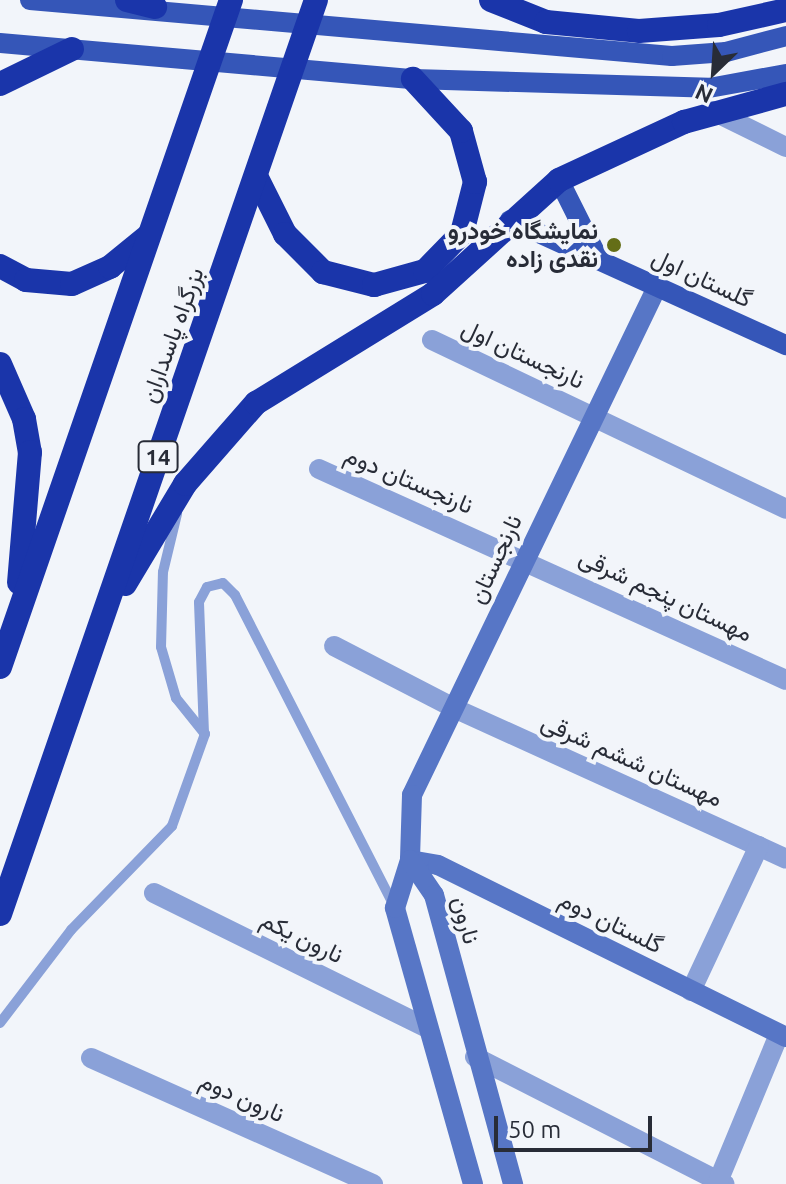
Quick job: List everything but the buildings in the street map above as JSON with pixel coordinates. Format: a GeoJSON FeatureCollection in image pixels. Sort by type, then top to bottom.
{"type":"FeatureCollection","features":[{"type":"Feature","properties":{"kind":"highway"},"geometry":{"type":"LineString","coordinates":[[127,0],[155,7]]}},
{"type":"Feature","properties":{"kind":"highway"},"geometry":{"type":"LineString","coordinates":[[0,667],[231,0]]}},
{"type":"Feature","properties":{"kind":"highway","name":"بزرگراه پاسداران"},"geometry":{"type":"LineString","coordinates":[[0,914],[257,178],[316,0]]}},
{"type":"Feature","properties":{"kind":"highway"},"geometry":{"type":"LineString","coordinates":[[491,0],[546,22],[639,31],[719,25],[786,10]]}},
{"type":"Feature","properties":{"kind":"highway"},"geometry":{"type":"LineString","coordinates":[[0,84],[72,49]]}},
{"type":"Feature","properties":{"kind":"highway"},"geometry":{"type":"LineString","coordinates":[[257,178],[285,234],[323,272],[374,285],[425,271],[462,233],[475,182],[461,131],[413,79]]}},
{"type":"Feature","properties":{"kind":"highway"},"geometry":{"type":"LineString","coordinates":[[97,631],[185,484],[256,403],[433,294],[510,220],[559,180],[621,147],[713,111],[786,94]]}},
{"type":"Feature","properties":{"kind":"highway"},"geometry":{"type":"LineString","coordinates":[[0,266],[26,280],[72,284],[110,267],[148,236]]}},
{"type":"Feature","properties":{"kind":"highway"},"geometry":{"type":"LineString","coordinates":[[0,364],[30,452],[13,628]]}},
{"type":"Feature","properties":{"kind":"main road"},"geometry":{"type":"LineString","coordinates":[[30,0],[155,7],[672,56],[726,52],[786,36]]}},
{"type":"Feature","properties":{"kind":"main road"},"geometry":{"type":"LineString","coordinates":[[0,43],[413,79],[609,87],[709,88],[786,74]]}},
{"type":"Feature","properties":{"kind":"main road"},"geometry":{"type":"LineString","coordinates":[[559,180],[598,258]]}},
{"type":"Feature","properties":{"kind":"main road","name":"گلستان اول"},"geometry":{"type":"LineString","coordinates":[[510,220],[786,345]]}},
{"type":"Feature","properties":{"kind":"street"},"geometry":{"type":"LineString","coordinates":[[713,111],[786,147]]}},
{"type":"Feature","properties":{"kind":"street","name":"نارنجستان"},"geometry":{"type":"LineString","coordinates":[[410,860],[412,795],[456,709],[523,558],[657,287]]}},
{"type":"Feature","properties":{"kind":"street","name":"نارنجستان اول"},"geometry":{"type":"LineString","coordinates":[[432,340],[786,509]]}},
{"type":"Feature","properties":{"kind":"street","name":"نارنجستان دوم"},"geometry":{"type":"LineString","coordinates":[[319,469],[523,558]]}},
{"type":"Feature","properties":{"kind":"street","name":"مهستان پنجم شرقی"},"geometry":{"type":"LineString","coordinates":[[523,558],[786,680]]}},
{"type":"Feature","properties":{"kind":"street","name":"مهستان ششم شرقی"},"geometry":{"type":"LineString","coordinates":[[334,646],[456,709],[786,859]]}},
{"type":"Feature","properties":{"kind":"street"},"geometry":{"type":"LineString","coordinates":[[691,991],[759,846]]}},
{"type":"Feature","properties":{"kind":"street"},"geometry":{"type":"LineString","coordinates":[[410,860],[395,908],[473,1184]]}},
{"type":"Feature","properties":{"kind":"street","name":"گلستان دوم"},"geometry":{"type":"LineString","coordinates":[[410,860],[438,865],[783,1036]]}},
{"type":"Feature","properties":{"kind":"street","name":"نارون"},"geometry":{"type":"LineString","coordinates":[[410,860],[434,895],[475,1057],[513,1184]]}},
{"type":"Feature","properties":{"kind":"street","name":"نارون یکم"},"geometry":{"type":"LineString","coordinates":[[154,893],[427,1028]]}},
{"type":"Feature","properties":{"kind":"street"},"geometry":{"type":"LineString","coordinates":[[475,1057],[720,1183],[783,1036]]}},
{"type":"Feature","properties":{"kind":"street","name":"نارون دوم"},"geometry":{"type":"LineString","coordinates":[[91,1058],[360,1181]]}},
{"type":"Feature","properties":{"kind":"lane"},"geometry":{"type":"LineString","coordinates":[[185,484],[163,572],[161,647],[176,698],[205,734]]}},
{"type":"Feature","properties":{"kind":"lane"},"geometry":{"type":"LineString","coordinates":[[0,1023],[71,930],[172,826],[205,734],[199,602],[207,587],[223,583],[235,595],[395,908]]}},
{"type":"Feature","properties":{"kind":"place","name":"نمایشگاه خودرو نقدی زاده"},"geometry":{"type":"Point","coordinates":[614,245]}}]}
